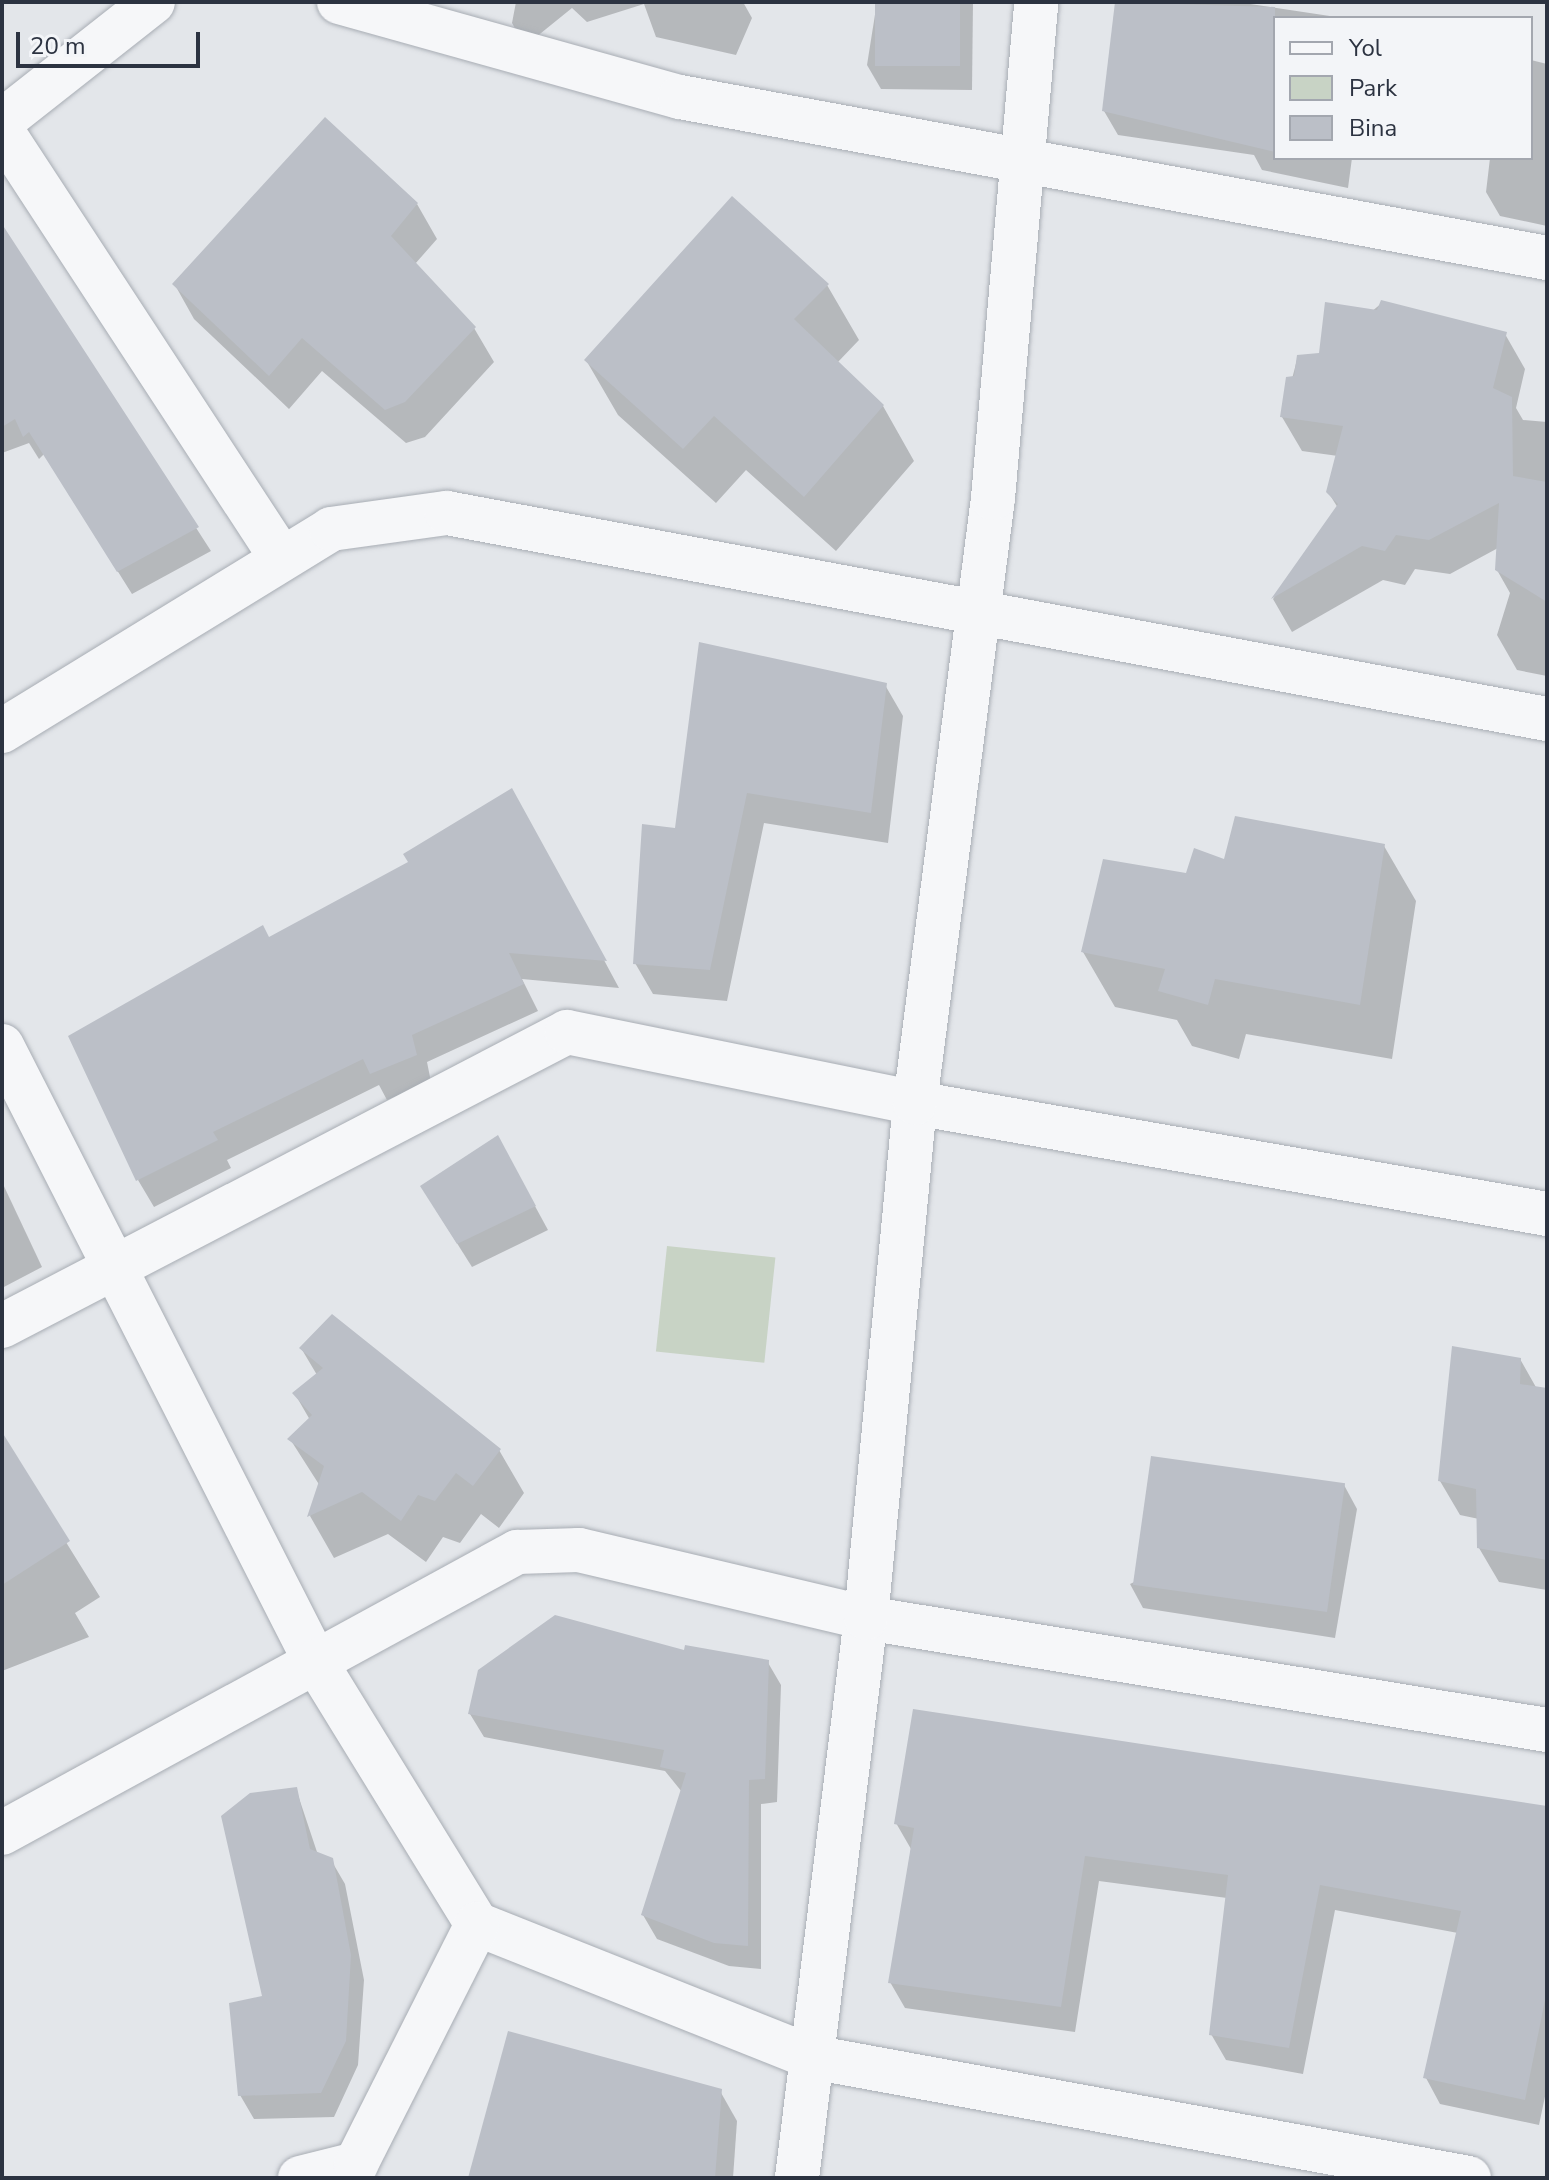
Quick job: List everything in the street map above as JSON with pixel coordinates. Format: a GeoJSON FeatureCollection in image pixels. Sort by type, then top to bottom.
{"type":"FeatureCollection","features":[{"type":"Feature","properties":{"kind":"street"},"geometry":{"type":"LineString","coordinates":[[2,121],[153,2]]}},
{"type":"Feature","properties":{"kind":"street"},"geometry":{"type":"LineString","coordinates":[[339,2],[680,97],[1547,258]]}},
{"type":"Feature","properties":{"kind":"street"},"geometry":{"type":"LineString","coordinates":[[797,2178],[866,1618],[915,1103],[979,615],[1036,2]]}},
{"type":"Feature","properties":{"kind":"street"},"geometry":{"type":"LineString","coordinates":[[2,131],[282,559]]}},
{"type":"Feature","properties":{"kind":"street"},"geometry":{"type":"LineString","coordinates":[[2,731],[331,529],[447,513],[1547,719]]}},
{"type":"Feature","properties":{"kind":"street"},"geometry":{"type":"LineString","coordinates":[[2,1326],[567,1032],[915,1103],[1547,1214]]}},
{"type":"Feature","properties":{"kind":"street"},"geometry":{"type":"LineString","coordinates":[[2,1046],[117,1266],[315,1661],[477,1924],[812,2057],[1469,2178]]}},
{"type":"Feature","properties":{"kind":"street"},"geometry":{"type":"LineString","coordinates":[[2,1833],[517,1552],[579,1550],[866,1618],[1547,1730]]}},
{"type":"Feature","properties":{"kind":"street"},"geometry":{"type":"LineString","coordinates":[[300,2178],[356,2164],[477,1924]]}},
{"type":"Feature","properties":{"kind":"green space"},"geometry":{"type":"Polygon","coordinates":[[[667,1246],[775,1257],[764,1363],[656,1351],[667,1246]]]}},
{"type":"Feature","properties":{"kind":"building"},"geometry":{"type":"Polygon","coordinates":[[[875,2],[960,2],[960,66],[875,66],[875,2]]]}},
{"type":"Feature","properties":{"kind":"building"},"geometry":{"type":"Polygon","coordinates":[[[1115,2],[1275,7],[1273,152],[1102,111],[1115,2]]]}},
{"type":"Feature","properties":{"kind":"building"},"geometry":{"type":"Polygon","coordinates":[[[325,117],[418,203],[391,236],[476,327],[405,402],[385,410],[302,338],[269,376],[172,284],[325,117]]]}},
{"type":"Feature","properties":{"kind":"building"},"geometry":{"type":"Polygon","coordinates":[[[732,196],[829,284],[794,319],[884,405],[804,497],[714,416],[683,449],[584,360],[732,196]]]}},
{"type":"Feature","properties":{"kind":"building"},"geometry":{"type":"Polygon","coordinates":[[[2,224],[199,527],[117,572],[29,432],[23,437],[15,419],[2,427],[2,224]]]}},
{"type":"Feature","properties":{"kind":"building"},"geometry":{"type":"Polygon","coordinates":[[[1381,300],[1507,332],[1493,388],[1512,397],[1513,476],[1547,482],[1547,602],[1495,570],[1499,503],[1429,540],[1396,535],[1385,551],[1362,546],[1271,599],[1338,504],[1326,492],[1343,426],[1280,417],[1286,377],[1294,376],[1297,355],[1319,353],[1325,302],[1377,310],[1381,300]]]}},
{"type":"Feature","properties":{"kind":"building"},"geometry":{"type":"Polygon","coordinates":[[[699,642],[887,683],[871,813],[747,793],[710,970],[633,964],[642,824],[675,828],[699,642]]]}},
{"type":"Feature","properties":{"kind":"building"},"geometry":{"type":"Polygon","coordinates":[[[512,788],[607,961],[509,953],[524,984],[412,1035],[417,1055],[370,1074],[363,1059],[213,1132],[218,1140],[136,1181],[68,1036],[263,925],[269,937],[408,862],[403,854],[512,788]]]}},
{"type":"Feature","properties":{"kind":"building"},"geometry":{"type":"Polygon","coordinates":[[[1235,816],[1385,844],[1360,1005],[1215,979],[1208,1005],[1158,991],[1165,969],[1081,952],[1103,859],[1186,873],[1194,848],[1224,859],[1235,816]]]}},
{"type":"Feature","properties":{"kind":"building"},"geometry":{"type":"Polygon","coordinates":[[[498,1135],[536,1206],[457,1244],[420,1186],[498,1135]]]}},
{"type":"Feature","properties":{"kind":"building"},"geometry":{"type":"Polygon","coordinates":[[[332,1314],[501,1449],[473,1486],[456,1473],[435,1501],[418,1495],[401,1521],[362,1492],[307,1517],[324,1466],[287,1439],[312,1415],[292,1393],[323,1368],[299,1348],[332,1314]]]}},
{"type":"Feature","properties":{"kind":"building"},"geometry":{"type":"Polygon","coordinates":[[[1452,1346],[1521,1358],[1520,1384],[1547,1388],[1547,1560],[1477,1548],[1476,1489],[1438,1481],[1452,1346]]]}},
{"type":"Feature","properties":{"kind":"building"},"geometry":{"type":"Polygon","coordinates":[[[2,1432],[70,1541],[2,1585],[2,1432]]]}},
{"type":"Feature","properties":{"kind":"building"},"geometry":{"type":"Polygon","coordinates":[[[1151,1456],[1345,1483],[1327,1612],[1133,1585],[1151,1456]]]}},
{"type":"Feature","properties":{"kind":"building"},"geometry":{"type":"Polygon","coordinates":[[[555,1615],[684,1650],[685,1645],[769,1660],[765,1779],[749,1780],[748,1946],[714,1943],[641,1915],[686,1773],[660,1767],[664,1750],[468,1714],[478,1670],[555,1615]]]}},
{"type":"Feature","properties":{"kind":"building"},"geometry":{"type":"Polygon","coordinates":[[[913,1709],[1547,1806],[1547,1990],[1525,2100],[1423,2078],[1461,1911],[1320,1885],[1289,2048],[1209,2035],[1228,1875],[1085,1856],[1061,2007],[888,1983],[914,1828],[894,1824],[913,1709]]]}},
{"type":"Feature","properties":{"kind":"building"},"geometry":{"type":"Polygon","coordinates":[[[297,1787],[310,1849],[333,1858],[351,1955],[346,2041],[321,2093],[238,2096],[229,2003],[262,1996],[221,1816],[250,1793],[297,1787]]]}},
{"type":"Feature","properties":{"kind":"building"},"geometry":{"type":"Polygon","coordinates":[[[508,2031],[722,2089],[715,2178],[468,2178],[508,2031]]]}}]}
